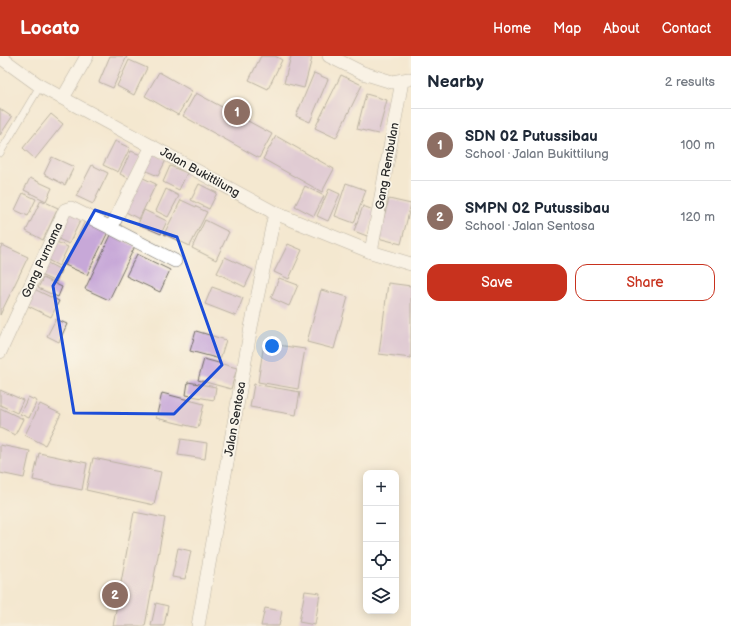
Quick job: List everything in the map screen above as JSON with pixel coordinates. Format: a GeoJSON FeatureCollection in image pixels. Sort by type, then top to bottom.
{"type":"FeatureCollection","features":[{"type":"Feature","properties":{"kind":"street"},"geometry":{"type":"LineString","coordinates":[[63,98],[87,56]]}},
{"type":"Feature","properties":{"kind":"street"},"geometry":{"type":"LineString","coordinates":[[329,56],[363,73],[392,82],[407,80]]}},
{"type":"Feature","properties":{"kind":"street","name":"Jalan Bukittilung"},"geometry":{"type":"LineString","coordinates":[[0,57],[40,86],[275,213],[371,252],[411,264]]}},
{"type":"Feature","properties":{"kind":"street","name":"Gang Rembulan"},"geometry":{"type":"LineString","coordinates":[[371,252],[407,80]]}},
{"type":"Feature","properties":{"kind":"street"},"geometry":{"type":"LineString","coordinates":[[111,228],[152,146]]}},
{"type":"Feature","properties":{"kind":"street","name":"Gang Purnama"},"geometry":{"type":"LineString","coordinates":[[0,352],[65,210],[71,208],[176,261]]}},
{"type":"Feature","properties":{"kind":"street","name":"Jalan Sentosa"},"geometry":{"type":"LineString","coordinates":[[201,625],[248,342],[275,213]]}},
{"type":"Feature","properties":{"kind":"lane"},"geometry":{"type":"LineString","coordinates":[[0,153],[40,86]]}},
{"type":"Feature","properties":{"kind":"highlighted area"},"geometry":{"type":"Polygon","coordinates":[[[95,210],[177,237],[222,365],[174,414],[74,413],[53,286],[95,210]]]}},
{"type":"Feature","properties":{"kind":"building"},"geometry":{"type":"Polygon","coordinates":[[[110,56],[127,56],[113,88],[99,82],[110,56]]]}},
{"type":"Feature","properties":{"kind":"building"},"geometry":{"type":"Polygon","coordinates":[[[261,56],[275,56],[282,60],[268,89],[249,80],[261,56]]]}},
{"type":"Feature","properties":{"kind":"building"},"geometry":{"type":"Polygon","coordinates":[[[291,56],[304,56],[312,58],[304,88],[284,83],[291,56]]]}},
{"type":"Feature","properties":{"kind":"building"},"geometry":{"type":"Polygon","coordinates":[[[129,60],[147,68],[134,95],[117,86],[129,60]]]}},
{"type":"Feature","properties":{"kind":"building"},"geometry":{"type":"Polygon","coordinates":[[[159,72],[192,91],[178,115],[145,96],[159,72]]]}},
{"type":"Feature","properties":{"kind":"building"},"geometry":{"type":"Polygon","coordinates":[[[314,73],[328,79],[310,122],[296,116],[314,73]]]}},
{"type":"Feature","properties":{"kind":"building"},"geometry":{"type":"Polygon","coordinates":[[[341,75],[362,85],[336,138],[315,128],[341,75]]]}},
{"type":"Feature","properties":{"kind":"building"},"geometry":{"type":"Polygon","coordinates":[[[196,93],[272,134],[259,158],[183,116],[196,93]]]}},
{"type":"Feature","properties":{"kind":"building"},"geometry":{"type":"Polygon","coordinates":[[[366,94],[387,100],[378,134],[357,129],[366,94]]]}},
{"type":"Feature","properties":{"kind":"building"},"geometry":{"type":"Polygon","coordinates":[[[0,109],[12,117],[0,135],[0,109]]]}},
{"type":"Feature","properties":{"kind":"building"},"geometry":{"type":"Polygon","coordinates":[[[51,114],[63,124],[35,159],[23,148],[51,114]]]}},
{"type":"Feature","properties":{"kind":"building"},"geometry":{"type":"Polygon","coordinates":[[[276,136],[334,169],[322,192],[263,159],[276,136]]]}},
{"type":"Feature","properties":{"kind":"building"},"geometry":{"type":"Polygon","coordinates":[[[115,141],[130,148],[118,172],[103,165],[115,141]]]}},
{"type":"Feature","properties":{"kind":"building"},"geometry":{"type":"Polygon","coordinates":[[[131,151],[141,155],[130,179],[120,174],[131,151]]]}},
{"type":"Feature","properties":{"kind":"building"},"geometry":{"type":"Polygon","coordinates":[[[153,153],[166,160],[158,176],[144,170],[153,153]]]}},
{"type":"Feature","properties":{"kind":"building"},"geometry":{"type":"Polygon","coordinates":[[[52,157],[74,167],[65,185],[44,174],[52,157]]]}},
{"type":"Feature","properties":{"kind":"building"},"geometry":{"type":"Polygon","coordinates":[[[92,165],[108,173],[93,204],[76,196],[92,165]]]}},
{"type":"Feature","properties":{"kind":"building"},"geometry":{"type":"Polygon","coordinates":[[[170,166],[187,173],[179,190],[163,182],[170,166]]]}},
{"type":"Feature","properties":{"kind":"building"},"geometry":{"type":"Polygon","coordinates":[[[141,177],[156,184],[139,219],[124,211],[141,177]]]}},
{"type":"Feature","properties":{"kind":"building"},"geometry":{"type":"Polygon","coordinates":[[[30,178],[52,188],[46,201],[24,190],[30,178]]]}},
{"type":"Feature","properties":{"kind":"building"},"geometry":{"type":"Polygon","coordinates":[[[346,183],[366,190],[354,223],[335,216],[346,183]]]}},
{"type":"Feature","properties":{"kind":"building"},"geometry":{"type":"Polygon","coordinates":[[[199,184],[217,193],[209,209],[191,200],[199,184]]]}},
{"type":"Feature","properties":{"kind":"building"},"geometry":{"type":"Polygon","coordinates":[[[305,186],[324,196],[314,216],[295,206],[305,186]]]}},
{"type":"Feature","properties":{"kind":"building"},"geometry":{"type":"Polygon","coordinates":[[[166,189],[179,196],[168,217],[156,211],[166,189]]]}},
{"type":"Feature","properties":{"kind":"building"},"geometry":{"type":"Polygon","coordinates":[[[329,189],[340,194],[328,221],[317,216],[329,189]]]}},
{"type":"Feature","properties":{"kind":"building"},"geometry":{"type":"Polygon","coordinates":[[[23,193],[36,199],[28,216],[15,210],[23,193]]]}},
{"type":"Feature","properties":{"kind":"building"},"geometry":{"type":"Polygon","coordinates":[[[389,199],[411,204],[401,244],[378,238],[389,199]]]}},
{"type":"Feature","properties":{"kind":"building"},"geometry":{"type":"Polygon","coordinates":[[[41,200],[58,208],[43,240],[26,231],[41,200]]]}},
{"type":"Feature","properties":{"kind":"building"},"geometry":{"type":"Polygon","coordinates":[[[181,200],[207,212],[190,246],[164,234],[181,200]]]}},
{"type":"Feature","properties":{"kind":"building"},"geometry":{"type":"Polygon","coordinates":[[[363,206],[376,211],[367,236],[354,231],[363,206]]]}},
{"type":"Feature","properties":{"kind":"building"},"geometry":{"type":"Polygon","coordinates":[[[68,210],[82,217],[69,244],[54,237],[68,210]]]}},
{"type":"Feature","properties":{"kind":"building"},"geometry":{"type":"Polygon","coordinates":[[[144,210],[167,221],[161,234],[138,224],[144,210]]]}},
{"type":"Feature","properties":{"kind":"building"},"geometry":{"type":"Polygon","coordinates":[[[205,220],[229,232],[216,260],[192,248],[205,220]]]}},
{"type":"Feature","properties":{"kind":"building"},"geometry":{"type":"Polygon","coordinates":[[[85,221],[108,232],[87,275],[65,265],[85,221]]]}},
{"type":"Feature","properties":{"kind":"building"},"geometry":{"type":"Polygon","coordinates":[[[111,235],[135,246],[109,300],[85,289],[111,235]]]}},
{"type":"Feature","properties":{"kind":"building"},"geometry":{"type":"Polygon","coordinates":[[[52,240],[68,247],[59,266],[44,258],[52,240]]]}},
{"type":"Feature","properties":{"kind":"building"},"geometry":{"type":"Polygon","coordinates":[[[288,244],[302,250],[289,279],[274,272],[288,244]]]}},
{"type":"Feature","properties":{"kind":"building"},"geometry":{"type":"Polygon","coordinates":[[[2,245],[28,257],[0,315],[0,249],[2,245]]]}},
{"type":"Feature","properties":{"kind":"building"},"geometry":{"type":"Polygon","coordinates":[[[137,254],[170,270],[160,292],[126,276],[137,254]]]}},
{"type":"Feature","properties":{"kind":"building"},"geometry":{"type":"Polygon","coordinates":[[[225,257],[253,270],[245,287],[217,273],[225,257]]]}},
{"type":"Feature","properties":{"kind":"building"},"geometry":{"type":"Polygon","coordinates":[[[44,261],[61,270],[56,282],[38,274],[44,261]]]}},
{"type":"Feature","properties":{"kind":"building"},"geometry":{"type":"Polygon","coordinates":[[[43,278],[62,287],[58,297],[38,288],[43,278]]]}},
{"type":"Feature","properties":{"kind":"building"},"geometry":{"type":"Polygon","coordinates":[[[279,278],[298,285],[289,306],[271,298],[279,278]]]}},
{"type":"Feature","properties":{"kind":"building"},"geometry":{"type":"Polygon","coordinates":[[[388,283],[411,286],[411,358],[379,354],[388,283]]]}},
{"type":"Feature","properties":{"kind":"building"},"geometry":{"type":"Polygon","coordinates":[[[212,287],[243,298],[236,316],[205,304],[212,287]]]}},
{"type":"Feature","properties":{"kind":"building"},"geometry":{"type":"Polygon","coordinates":[[[34,289],[59,301],[51,317],[26,305],[34,289]]]}},
{"type":"Feature","properties":{"kind":"building"},"geometry":{"type":"Polygon","coordinates":[[[321,290],[348,297],[334,349],[307,342],[321,290]]]}},
{"type":"Feature","properties":{"kind":"building"},"geometry":{"type":"Polygon","coordinates":[[[56,319],[67,324],[59,342],[47,336],[56,319]]]}},
{"type":"Feature","properties":{"kind":"building"},"geometry":{"type":"Polygon","coordinates":[[[196,331],[226,340],[220,359],[190,351],[196,331]]]}},
{"type":"Feature","properties":{"kind":"building"},"geometry":{"type":"Polygon","coordinates":[[[264,343],[305,349],[298,389],[258,382],[264,343]]]}},
{"type":"Feature","properties":{"kind":"building"},"geometry":{"type":"Polygon","coordinates":[[[204,359],[237,368],[231,389],[198,380],[204,359]]]}},
{"type":"Feature","properties":{"kind":"building"},"geometry":{"type":"Polygon","coordinates":[[[188,382],[216,387],[214,400],[186,395],[188,382]]]}},
{"type":"Feature","properties":{"kind":"building"},"geometry":{"type":"Polygon","coordinates":[[[254,384],[300,392],[296,415],[250,407],[254,384]]]}},
{"type":"Feature","properties":{"kind":"building"},"geometry":{"type":"Polygon","coordinates":[[[0,390],[23,400],[17,413],[0,405],[0,390]]]}},
{"type":"Feature","properties":{"kind":"building"},"geometry":{"type":"Polygon","coordinates":[[[162,393],[204,404],[198,428],[156,418],[162,393]]]}},
{"type":"Feature","properties":{"kind":"building"},"geometry":{"type":"Polygon","coordinates":[[[28,397],[37,401],[29,418],[20,414],[28,397]]]}},
{"type":"Feature","properties":{"kind":"building"},"geometry":{"type":"Polygon","coordinates":[[[40,404],[61,414],[45,445],[25,435],[40,404]]]}},
{"type":"Feature","properties":{"kind":"building"},"geometry":{"type":"Polygon","coordinates":[[[0,408],[23,419],[15,435],[0,428],[0,408]]]}},
{"type":"Feature","properties":{"kind":"building"},"geometry":{"type":"Polygon","coordinates":[[[181,439],[207,443],[205,459],[178,455],[181,439]]]}},
{"type":"Feature","properties":{"kind":"building"},"geometry":{"type":"Polygon","coordinates":[[[0,445],[30,451],[24,478],[0,473],[0,445]]]}},
{"type":"Feature","properties":{"kind":"building"},"geometry":{"type":"Polygon","coordinates":[[[39,453],[87,463],[82,490],[33,480],[39,453]]]}},
{"type":"Feature","properties":{"kind":"building"},"geometry":{"type":"Polygon","coordinates":[[[93,458],[161,472],[154,505],[86,490],[93,458]]]}},
{"type":"Feature","properties":{"kind":"building"},"geometry":{"type":"Polygon","coordinates":[[[134,512],[165,518],[145,626],[113,626],[134,512]]]}},
{"type":"Feature","properties":{"kind":"building"},"geometry":{"type":"Polygon","coordinates":[[[178,548],[191,551],[185,579],[172,577],[178,548]]]}},
{"type":"Feature","properties":{"kind":"building"},"geometry":{"type":"Polygon","coordinates":[[[305,591],[320,593],[315,625],[299,622],[305,591]]]}},
{"type":"Feature","properties":{"kind":"building"},"geometry":{"type":"Polygon","coordinates":[[[156,603],[168,606],[164,626],[151,626],[156,603]]]}},
{"type":"Feature","properties":{"kind":"building"},"geometry":{"type":"Polygon","coordinates":[[[265,608],[282,611],[279,626],[261,626],[265,608]]]}},
{"type":"Feature","properties":{"kind":"place","name":"SDN 02 Putussibau"},"geometry":{"type":"Point","coordinates":[237,112]}},
{"type":"Feature","properties":{"kind":"place","name":"SMPN 02 Putussibau"},"geometry":{"type":"Point","coordinates":[115,595]}}]}
